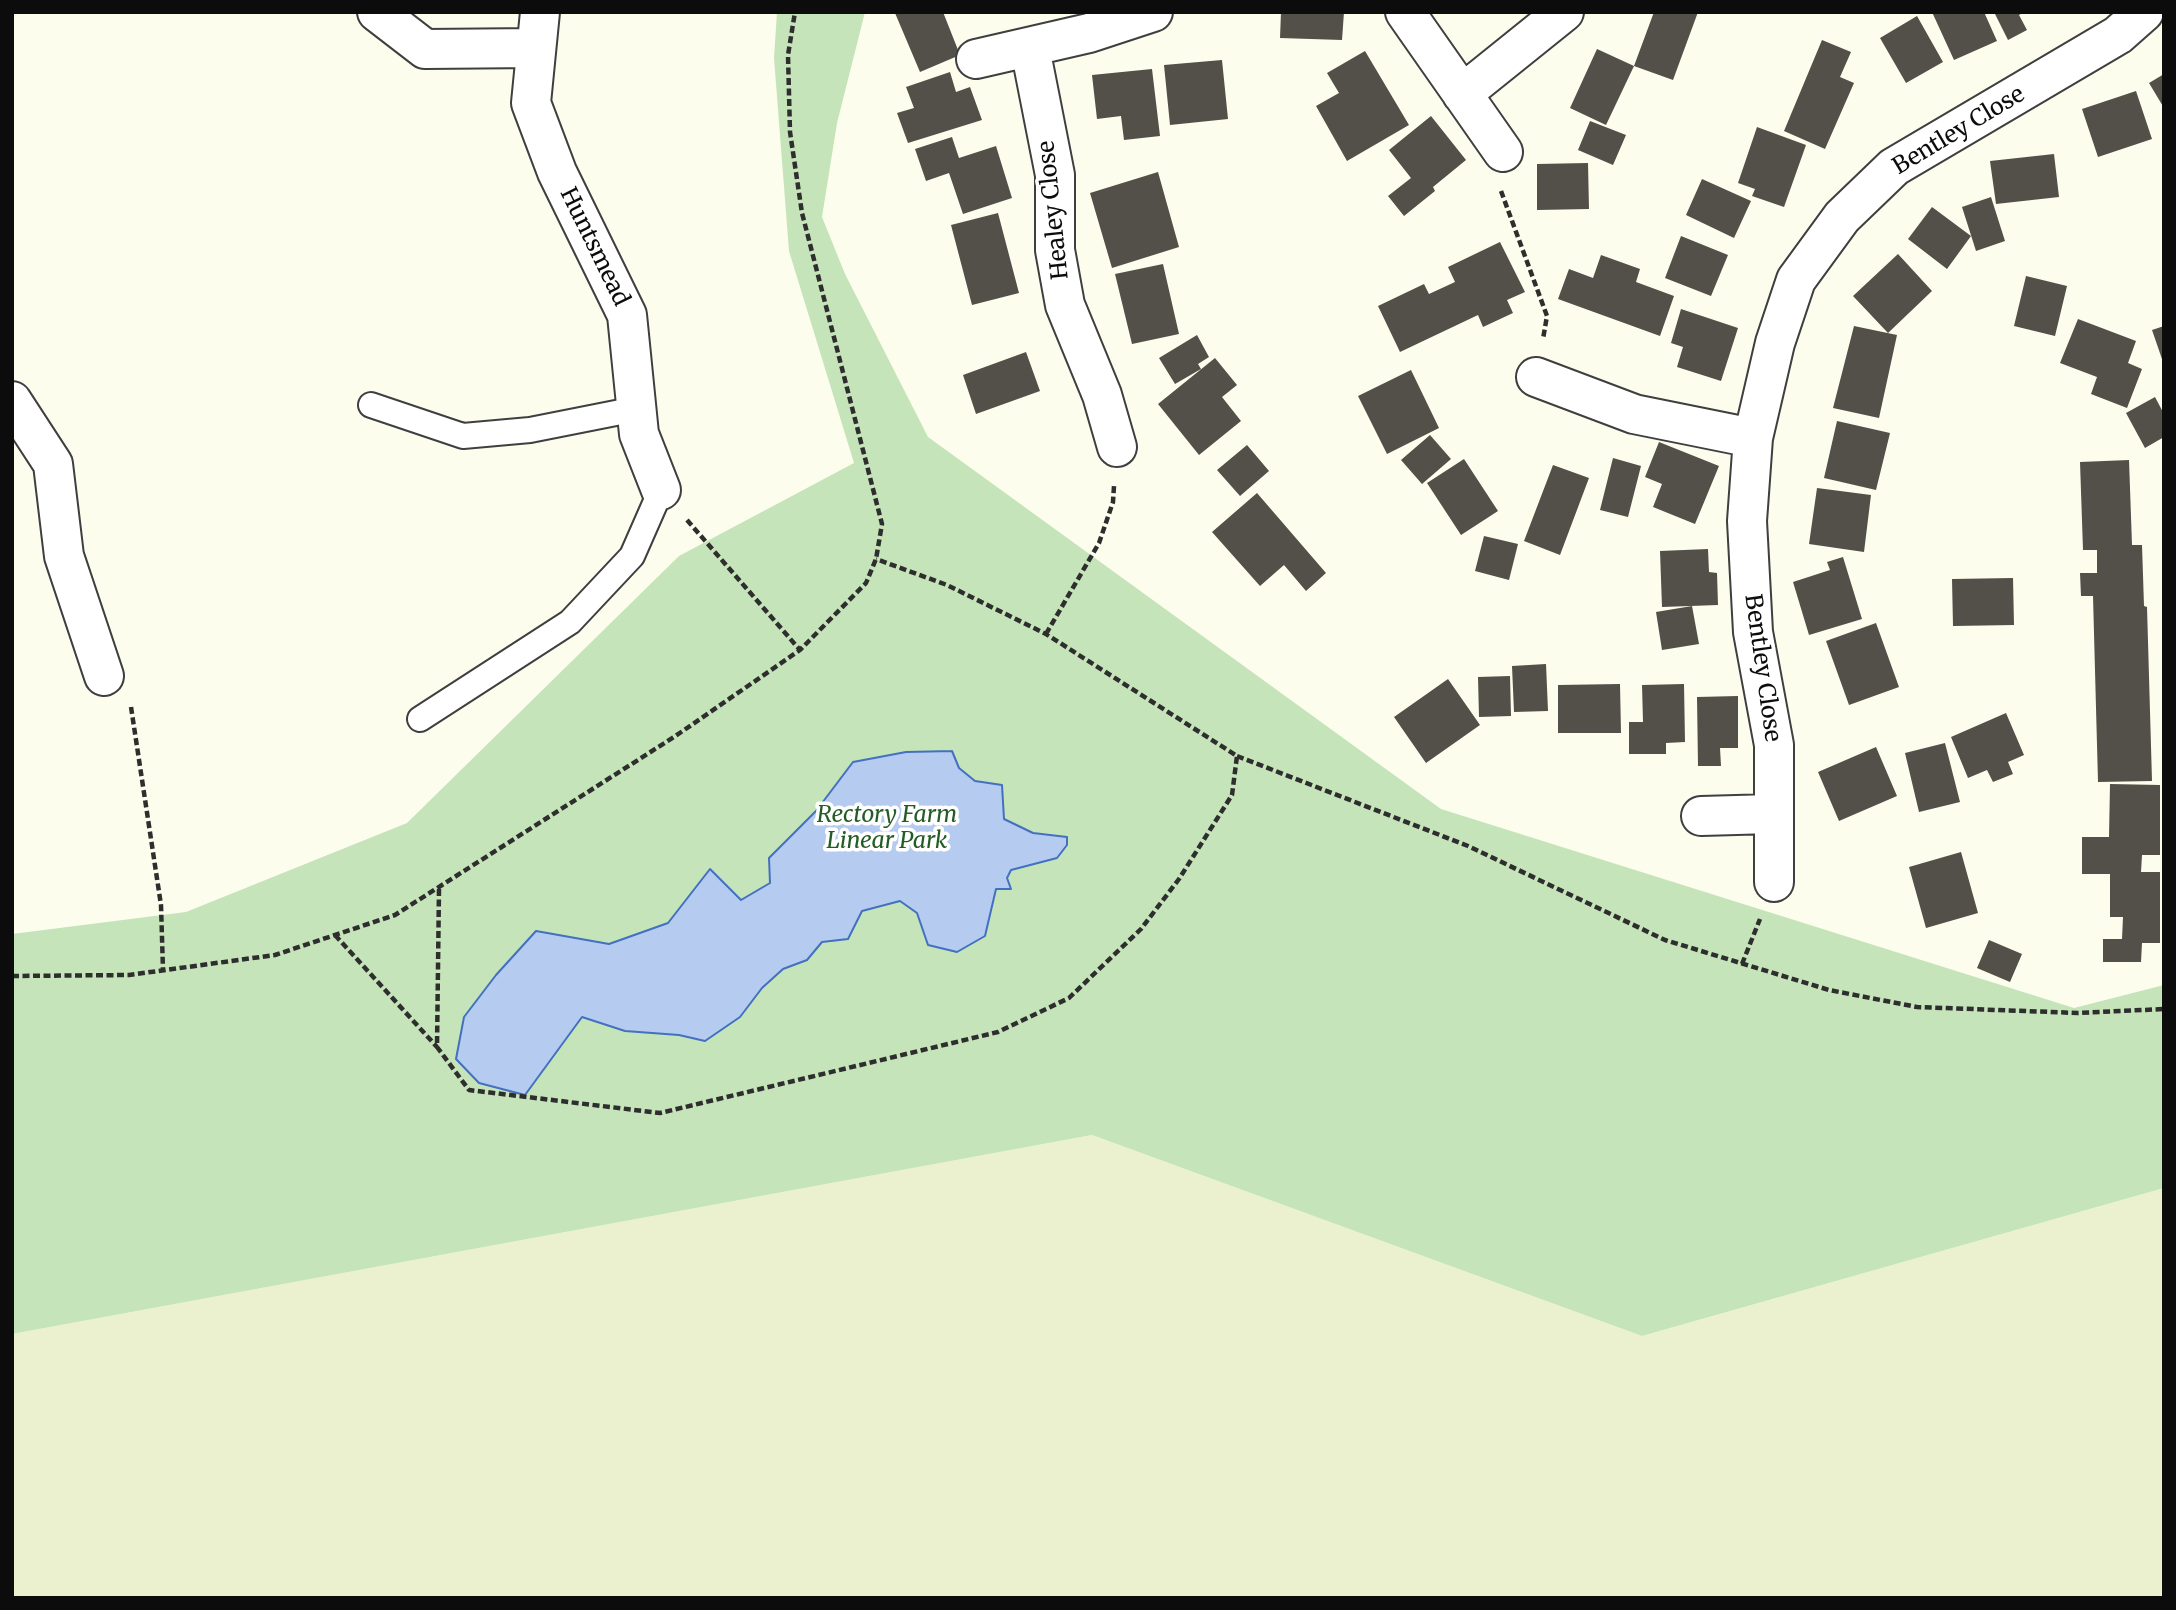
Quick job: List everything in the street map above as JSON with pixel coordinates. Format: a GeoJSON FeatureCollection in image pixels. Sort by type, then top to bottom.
{"type":"FeatureCollection","features":[{"type":"Feature","properties":{"kind":"street","name":"Huntsmead"},"geometry":{"type":"LineString","coordinates":[[377,12],[425,49],[538,30],[531,103],[556,172],[627,315],[639,435],[661,490]]}},
{"type":"Feature","properties":{"kind":"street"},"geometry":{"type":"LineString","coordinates":[[976,59],[1030,48],[1086,23],[1153,12]]}},
{"type":"Feature","properties":{"kind":"street"},"geometry":{"type":"LineString","coordinates":[[1405,12],[1503,152]]}},
{"type":"Feature","properties":{"kind":"street"},"geometry":{"type":"LineString","coordinates":[[1462,94],[1564,12]]}},
{"type":"Feature","properties":{"kind":"street","name":"Bentley Close"},"geometry":{"type":"LineString","coordinates":[[1774,882],[1774,745],[1753,632],[1747,521],[1753,438],[1774,343],[1796,280],[1842,217],[1894,167],[2118,35],[2144,12]]}},
{"type":"Feature","properties":{"kind":"street","name":"Healey Close"},"geometry":{"type":"LineString","coordinates":[[1030,48],[1055,176],[1055,250],[1065,305],[1102,395],[1117,447]]}},
{"type":"Feature","properties":{"kind":"street"},"geometry":{"type":"LineString","coordinates":[[1536,377],[1634,414],[1753,438]]}},
{"type":"Feature","properties":{"kind":"street"},"geometry":{"type":"LineString","coordinates":[[12,401],[53,464],[64,556],[104,676]]}},
{"type":"Feature","properties":{"kind":"street"},"geometry":{"type":"LineString","coordinates":[[1701,816],[1772,814]]}},
{"type":"Feature","properties":{"kind":"lane"},"geometry":{"type":"LineString","coordinates":[[371,405],[464,436],[530,430],[636,409]]}},
{"type":"Feature","properties":{"kind":"lane"},"geometry":{"type":"LineString","coordinates":[[419,719],[570,622],[632,556],[661,490]]}},
{"type":"Feature","properties":{"kind":"path"},"geometry":{"type":"LineString","coordinates":[[1503,152],[1501,191],[1547,316],[1536,377]]}},
{"type":"Feature","properties":{"kind":"path"},"geometry":{"type":"LineString","coordinates":[[1046,634],[1099,543],[1113,502],[1117,447]]}},
{"type":"Feature","properties":{"kind":"path"},"geometry":{"type":"LineString","coordinates":[[661,490],[800,650]]}},
{"type":"Feature","properties":{"kind":"path"},"geometry":{"type":"LineString","coordinates":[[876,559],[947,585],[1046,634],[1237,757],[1468,846],[1665,940],[1829,990],[1917,1007],[2078,1013],[2164,1009]]}},
{"type":"Feature","properties":{"kind":"path"},"geometry":{"type":"LineString","coordinates":[[104,676],[130,701],[161,905],[163,970]]}},
{"type":"Feature","properties":{"kind":"path"},"geometry":{"type":"LineString","coordinates":[[335,935],[438,1047],[469,1090],[660,1113],[998,1032],[1069,998],[1141,929],[1180,879],[1232,795],[1237,757]]}},
{"type":"Feature","properties":{"kind":"path"},"geometry":{"type":"LineString","coordinates":[[438,1047],[439,889]]}},
{"type":"Feature","properties":{"kind":"green space","name":"Rectory Farm Linear Park"},"geometry":{"type":"Polygon","coordinates":[[[777,12],[865,12],[837,123],[822,217],[845,274],[928,437],[1441,809],[2074,1008],[2164,985],[2164,1188],[1642,1336],[1092,1135],[12,1334],[12,934],[186,912],[407,823],[679,556],[854,463],[789,251],[774,58],[777,12]]]}},
{"type":"Feature","properties":{"kind":"green space"},"geometry":{"type":"Polygon","coordinates":[[[1092,1135],[1642,1336],[2164,1188],[2164,1598],[12,1598],[12,1334],[1092,1135]]]}},
{"type":"Feature","properties":{"kind":"water"},"geometry":{"type":"Polygon","coordinates":[[[952,751],[959,768],[975,781],[1002,785],[1004,819],[1033,833],[1067,837],[1067,845],[1057,858],[1011,870],[1007,878],[1011,889],[996,889],[985,936],[957,952],[928,945],[917,913],[900,901],[862,911],[848,939],[822,942],[807,960],[783,969],[762,988],[740,1017],[705,1041],[679,1035],[625,1031],[582,1017],[525,1095],[479,1083],[456,1059],[464,1017],[496,975],[536,931],[609,944],[668,923],[710,869],[741,900],[770,883],[769,858],[816,811],[853,762],[906,752],[952,751]]]}},
{"type":"Feature","properties":{"kind":"building"},"geometry":{"type":"Polygon","coordinates":[[[943,12],[960,55],[920,72],[895,13],[943,12]]]}},
{"type":"Feature","properties":{"kind":"building"},"geometry":{"type":"Polygon","coordinates":[[[1281,12],[1344,12],[1342,40],[1280,38],[1281,12]]]}},
{"type":"Feature","properties":{"kind":"building"},"geometry":{"type":"Polygon","coordinates":[[[1654,12],[1698,12],[1673,80],[1634,66],[1654,12]]]}},
{"type":"Feature","properties":{"kind":"building"},"geometry":{"type":"Polygon","coordinates":[[[1932,12],[1984,12],[1997,41],[1954,60],[1932,12]]]}},
{"type":"Feature","properties":{"kind":"building"},"geometry":{"type":"Polygon","coordinates":[[[1994,12],[2024,12],[2019,15],[2027,30],[2008,40],[1994,12]]]}},
{"type":"Feature","properties":{"kind":"building"},"geometry":{"type":"Polygon","coordinates":[[[1917,16],[1943,62],[1906,83],[1880,38],[1917,16]]]}},
{"type":"Feature","properties":{"kind":"building"},"geometry":{"type":"Polygon","coordinates":[[[1822,40],[1851,52],[1840,77],[1854,83],[1825,149],[1784,131],[1822,40]]]}},
{"type":"Feature","properties":{"kind":"building"},"geometry":{"type":"Polygon","coordinates":[[[1597,49],[1634,66],[1606,125],[1570,108],[1597,49]]]}},
{"type":"Feature","properties":{"kind":"building"},"geometry":{"type":"Polygon","coordinates":[[[1365,51],[1409,125],[1347,161],[1316,106],[1339,93],[1327,73],[1365,51]]]}},
{"type":"Feature","properties":{"kind":"building"},"geometry":{"type":"Polygon","coordinates":[[[1222,60],[1228,119],[1170,125],[1164,65],[1222,60]]]}},
{"type":"Feature","properties":{"kind":"building"},"geometry":{"type":"Polygon","coordinates":[[[1152,69],[1160,136],[1124,140],[1121,116],[1097,119],[1092,75],[1152,69]]]}},
{"type":"Feature","properties":{"kind":"building"},"geometry":{"type":"Polygon","coordinates":[[[950,72],[956,92],[970,87],[982,120],[908,143],[897,113],[914,108],[906,87],[950,72]]]}},
{"type":"Feature","properties":{"kind":"building"},"geometry":{"type":"Polygon","coordinates":[[[2164,74],[2164,108],[2149,83],[2164,74]]]}},
{"type":"Feature","properties":{"kind":"building"},"geometry":{"type":"Polygon","coordinates":[[[2136,91],[2152,139],[2098,157],[2082,109],[2136,91]]]}},
{"type":"Feature","properties":{"kind":"building"},"geometry":{"type":"Polygon","coordinates":[[[1431,116],[1466,160],[1433,187],[1435,191],[1404,216],[1388,196],[1411,178],[1389,150],[1431,116]]]}},
{"type":"Feature","properties":{"kind":"building"},"geometry":{"type":"Polygon","coordinates":[[[1590,121],[1626,135],[1613,165],[1578,150],[1590,121]]]}},
{"type":"Feature","properties":{"kind":"building"},"geometry":{"type":"Polygon","coordinates":[[[1757,127],[1806,145],[1784,207],[1752,196],[1755,189],[1738,183],[1757,127]]]}},
{"type":"Feature","properties":{"kind":"building"},"geometry":{"type":"Polygon","coordinates":[[[952,137],[959,158],[996,146],[1012,198],[963,214],[949,173],[926,181],[915,149],[952,137]]]}},
{"type":"Feature","properties":{"kind":"building"},"geometry":{"type":"Polygon","coordinates":[[[2054,154],[2059,197],[1996,204],[1990,161],[2054,154]]]}},
{"type":"Feature","properties":{"kind":"building"},"geometry":{"type":"Polygon","coordinates":[[[1588,163],[1589,209],[1537,210],[1537,164],[1588,163]]]}},
{"type":"Feature","properties":{"kind":"building"},"geometry":{"type":"Polygon","coordinates":[[[1158,172],[1179,247],[1112,268],[1090,193],[1158,172]]]}},
{"type":"Feature","properties":{"kind":"building"},"geometry":{"type":"Polygon","coordinates":[[[1702,179],[1751,201],[1734,238],[1686,215],[1702,179]]]}},
{"type":"Feature","properties":{"kind":"building"},"geometry":{"type":"Polygon","coordinates":[[[1991,197],[2005,241],[1976,251],[1962,207],[1991,197]]]}},
{"type":"Feature","properties":{"kind":"building"},"geometry":{"type":"Polygon","coordinates":[[[1932,207],[1971,236],[1947,269],[1908,239],[1932,207]]]}},
{"type":"Feature","properties":{"kind":"building"},"geometry":{"type":"Polygon","coordinates":[[[998,213],[1019,293],[972,305],[951,225],[998,213]]]}},
{"type":"Feature","properties":{"kind":"building"},"geometry":{"type":"Polygon","coordinates":[[[1681,236],[1728,255],[1711,296],[1665,278],[1681,236]]]}},
{"type":"Feature","properties":{"kind":"building"},"geometry":{"type":"Polygon","coordinates":[[[1500,242],[1525,292],[1507,300],[1513,313],[1483,327],[1478,315],[1400,352],[1378,306],[1424,284],[1429,294],[1455,282],[1448,267],[1500,242]]]}},
{"type":"Feature","properties":{"kind":"building"},"geometry":{"type":"Polygon","coordinates":[[[1898,254],[1932,291],[1888,333],[1853,296],[1898,254]]]}},
{"type":"Feature","properties":{"kind":"building"},"geometry":{"type":"Polygon","coordinates":[[[1601,255],[1640,269],[1636,282],[1674,296],[1660,336],[1558,299],[1569,269],[1593,278],[1601,255]]]}},
{"type":"Feature","properties":{"kind":"building"},"geometry":{"type":"Polygon","coordinates":[[[1163,264],[1179,334],[1132,344],[1115,274],[1163,264]]]}},
{"type":"Feature","properties":{"kind":"building"},"geometry":{"type":"Polygon","coordinates":[[[2026,276],[2067,286],[2055,336],[2014,326],[2026,276]]]}},
{"type":"Feature","properties":{"kind":"building"},"geometry":{"type":"Polygon","coordinates":[[[1681,309],[1738,328],[1721,381],[1677,367],[1683,347],[1671,343],[1681,309]]]}},
{"type":"Feature","properties":{"kind":"building"},"geometry":{"type":"Polygon","coordinates":[[[2078,319],[2136,341],[2128,363],[2142,369],[2127,408],[2091,394],[2097,377],[2060,363],[2078,319]]]}},
{"type":"Feature","properties":{"kind":"building"},"geometry":{"type":"Polygon","coordinates":[[[1854,326],[1897,335],[1879,418],[1833,408],[1854,326]]]}},
{"type":"Feature","properties":{"kind":"building"},"geometry":{"type":"Polygon","coordinates":[[[2164,326],[2164,362],[2163,362],[2152,330],[2164,326]]]}},
{"type":"Feature","properties":{"kind":"building"},"geometry":{"type":"Polygon","coordinates":[[[1197,335],[1209,357],[1198,364],[1201,369],[1175,384],[1159,358],[1197,335]]]}},
{"type":"Feature","properties":{"kind":"building"},"geometry":{"type":"Polygon","coordinates":[[[1026,352],[1040,391],[976,414],[963,375],[1026,352]]]}},
{"type":"Feature","properties":{"kind":"building"},"geometry":{"type":"Polygon","coordinates":[[[1215,358],[1237,385],[1222,397],[1241,421],[1199,455],[1158,404],[1215,358]]]}},
{"type":"Feature","properties":{"kind":"building"},"geometry":{"type":"Polygon","coordinates":[[[1411,370],[1439,428],[1387,454],[1358,396],[1411,370]]]}},
{"type":"Feature","properties":{"kind":"building"},"geometry":{"type":"Polygon","coordinates":[[[2155,397],[2164,414],[2164,437],[2145,448],[2126,413],[2155,397]]]}},
{"type":"Feature","properties":{"kind":"building"},"geometry":{"type":"Polygon","coordinates":[[[1837,421],[1890,433],[1876,490],[1824,478],[1837,421]]]}},
{"type":"Feature","properties":{"kind":"building"},"geometry":{"type":"Polygon","coordinates":[[[1430,435],[1451,459],[1422,484],[1401,460],[1430,435]]]}},
{"type":"Feature","properties":{"kind":"building"},"geometry":{"type":"Polygon","coordinates":[[[1659,442],[1719,466],[1695,524],[1653,507],[1662,484],[1645,477],[1659,442]]]}},
{"type":"Feature","properties":{"kind":"building"},"geometry":{"type":"Polygon","coordinates":[[[1247,445],[1269,471],[1240,496],[1217,470],[1247,445]]]}},
{"type":"Feature","properties":{"kind":"building"},"geometry":{"type":"Polygon","coordinates":[[[1613,458],[1641,466],[1628,517],[1600,510],[1613,458]]]}},
{"type":"Feature","properties":{"kind":"building"},"geometry":{"type":"Polygon","coordinates":[[[1464,459],[1498,511],[1461,535],[1427,483],[1464,459]]]}},
{"type":"Feature","properties":{"kind":"building"},"geometry":{"type":"Polygon","coordinates":[[[2129,460],[2132,545],[2142,545],[2144,606],[2147,607],[2152,781],[2098,782],[2093,596],[2081,596],[2080,573],[2097,573],[2097,550],[2083,550],[2080,462],[2129,460]]]}},
{"type":"Feature","properties":{"kind":"building"},"geometry":{"type":"Polygon","coordinates":[[[1553,465],[1589,478],[1560,555],[1524,541],[1553,465]]]}},
{"type":"Feature","properties":{"kind":"building"},"geometry":{"type":"Polygon","coordinates":[[[1817,488],[1871,495],[1864,552],[1809,544],[1817,488]]]}},
{"type":"Feature","properties":{"kind":"building"},"geometry":{"type":"Polygon","coordinates":[[[1257,493],[1326,573],[1306,591],[1284,565],[1260,586],[1212,532],[1257,493]]]}},
{"type":"Feature","properties":{"kind":"building"},"geometry":{"type":"Polygon","coordinates":[[[1484,536],[1518,544],[1509,580],[1475,571],[1484,536]]]}},
{"type":"Feature","properties":{"kind":"building"},"geometry":{"type":"Polygon","coordinates":[[[1708,549],[1709,572],[1717,573],[1718,605],[1662,607],[1660,551],[1708,549]]]}},
{"type":"Feature","properties":{"kind":"building"},"geometry":{"type":"Polygon","coordinates":[[[1843,557],[1862,619],[1809,635],[1793,582],[1830,570],[1827,562],[1843,557]]]}},
{"type":"Feature","properties":{"kind":"building"},"geometry":{"type":"Polygon","coordinates":[[[2013,578],[2014,625],[1953,626],[1952,579],[2013,578]]]}},
{"type":"Feature","properties":{"kind":"building"},"geometry":{"type":"Polygon","coordinates":[[[1692,606],[1699,644],[1662,650],[1656,612],[1692,606]]]}},
{"type":"Feature","properties":{"kind":"building"},"geometry":{"type":"Polygon","coordinates":[[[1876,623],[1899,687],[1849,705],[1826,641],[1876,623]]]}},
{"type":"Feature","properties":{"kind":"building"},"geometry":{"type":"Polygon","coordinates":[[[1546,664],[1548,711],[1514,712],[1512,666],[1546,664]]]}},
{"type":"Feature","properties":{"kind":"building"},"geometry":{"type":"Polygon","coordinates":[[[1510,676],[1511,716],[1479,717],[1478,677],[1510,676]]]}},
{"type":"Feature","properties":{"kind":"building"},"geometry":{"type":"Polygon","coordinates":[[[1448,679],[1480,725],[1426,763],[1394,717],[1448,679]]]}},
{"type":"Feature","properties":{"kind":"building"},"geometry":{"type":"Polygon","coordinates":[[[1620,684],[1621,733],[1558,733],[1558,685],[1620,684]]]}},
{"type":"Feature","properties":{"kind":"building"},"geometry":{"type":"Polygon","coordinates":[[[1684,684],[1685,742],[1666,743],[1666,754],[1629,754],[1629,722],[1643,722],[1642,685],[1684,684]]]}},
{"type":"Feature","properties":{"kind":"building"},"geometry":{"type":"Polygon","coordinates":[[[1738,696],[1738,748],[1720,748],[1721,766],[1698,766],[1697,697],[1738,696]]]}},
{"type":"Feature","properties":{"kind":"building"},"geometry":{"type":"Polygon","coordinates":[[[2006,713],[2024,755],[2008,762],[2013,774],[1993,782],[1987,770],[1968,778],[1951,737],[2006,713]]]}},
{"type":"Feature","properties":{"kind":"building"},"geometry":{"type":"Polygon","coordinates":[[[1945,743],[1960,802],[1919,812],[1905,753],[1945,743]]]}},
{"type":"Feature","properties":{"kind":"building"},"geometry":{"type":"Polygon","coordinates":[[[1876,747],[1897,796],[1839,821],[1818,772],[1876,747]]]}},
{"type":"Feature","properties":{"kind":"building"},"geometry":{"type":"Polygon","coordinates":[[[2110,784],[2160,785],[2160,855],[2142,855],[2141,872],[2160,872],[2160,943],[2142,943],[2141,962],[2103,962],[2103,939],[2122,939],[2123,917],[2110,917],[2110,874],[2082,874],[2082,837],[2109,837],[2110,784]]]}},
{"type":"Feature","properties":{"kind":"building"},"geometry":{"type":"Polygon","coordinates":[[[1961,852],[1978,913],[1926,928],[1909,867],[1961,852]]]}},
{"type":"Feature","properties":{"kind":"building"},"geometry":{"type":"Polygon","coordinates":[[[1989,940],[2022,954],[2010,982],[1977,968],[1989,940]]]}}]}
